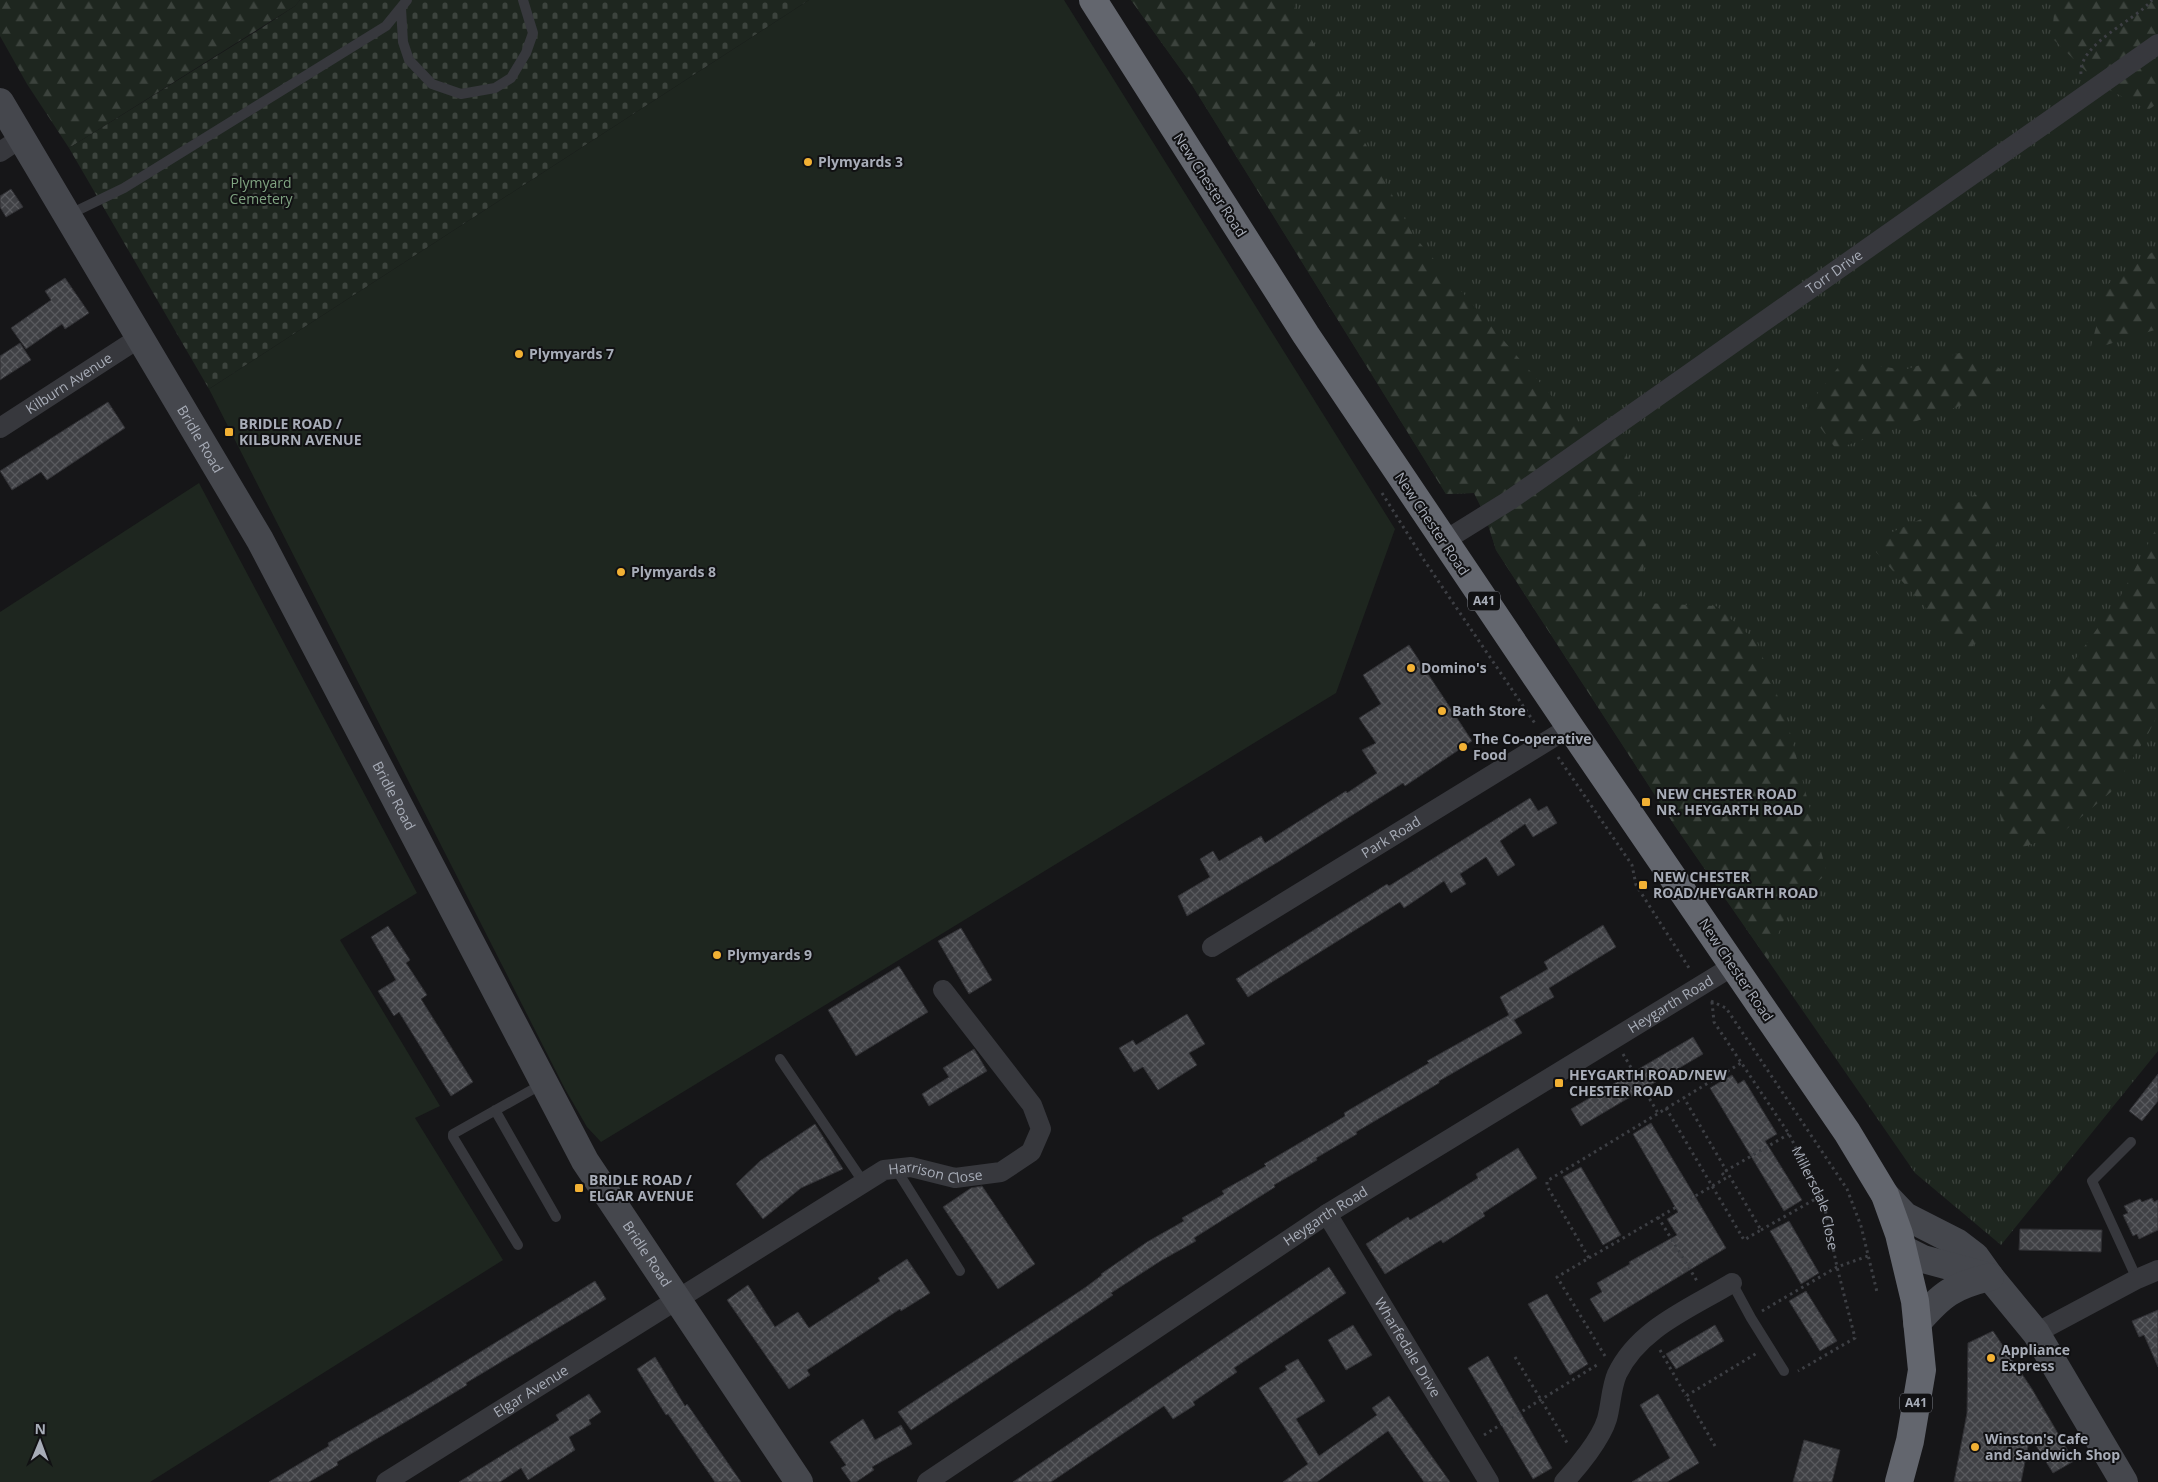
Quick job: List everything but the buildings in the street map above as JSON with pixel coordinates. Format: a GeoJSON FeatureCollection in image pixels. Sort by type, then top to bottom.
{"type":"FeatureCollection","features":[{"type":"Feature","properties":{"kind":"highway","name":"New Chester Road"},"geometry":{"type":"LineString","coordinates":[[1093,0],[1306,335],[1570,728],[1847,1132],[1885,1195],[1903,1249],[1915,1301],[1922,1370],[1910,1441],[1899,1482]]}},
{"type":"Feature","properties":{"kind":"street","name":"Torr Drive"},"geometry":{"type":"LineString","coordinates":[[1444,541],[1510,500],[2158,44]]}},
{"type":"Feature","properties":{"kind":"street","name":"Bridle Road"},"geometry":{"type":"LineString","coordinates":[[0,102],[11,145],[67,216],[260,540],[586,1161],[677,1302],[799,1482]]}},
{"type":"Feature","properties":{"kind":"street","name":"Kilburn Avenue"},"geometry":{"type":"LineString","coordinates":[[0,428],[139,338]]}},
{"type":"Feature","properties":{"kind":"street","name":"Park Road"},"geometry":{"type":"LineString","coordinates":[[1212,947],[1570,728]]}},
{"type":"Feature","properties":{"kind":"street","name":"Heygarth Road"},"geometry":{"type":"LineString","coordinates":[[927,1482],[1326,1214],[1733,966]]}},
{"type":"Feature","properties":{"kind":"street","name":"Harrison Close"},"geometry":{"type":"LineString","coordinates":[[677,1302],[884,1170],[911,1167],[955,1178],[1001,1172],[1031,1152],[1041,1129],[1032,1105],[943,990]]}},
{"type":"Feature","properties":{"kind":"street"},"geometry":{"type":"LineString","coordinates":[[1885,1195],[1905,1216],[1958,1244],[1975,1256],[2036,1333],[2124,1482]]}},
{"type":"Feature","properties":{"kind":"street","name":"Wharfedale Drive"},"geometry":{"type":"LineString","coordinates":[[1326,1214],[1489,1482]]}},
{"type":"Feature","properties":{"kind":"street"},"geometry":{"type":"LineString","coordinates":[[1903,1249],[1923,1259],[1990,1277]]}},
{"type":"Feature","properties":{"kind":"street"},"geometry":{"type":"LineString","coordinates":[[2036,1333],[2137,1278],[2158,1270]]}},
{"type":"Feature","properties":{"kind":"street"},"geometry":{"type":"LineString","coordinates":[[1917,1323],[1936,1301],[1953,1289],[1964,1283],[1990,1277]]}},
{"type":"Feature","properties":{"kind":"street"},"geometry":{"type":"LineString","coordinates":[[1564,1482],[1580,1465],[1606,1422],[1616,1376],[1632,1350],[1650,1332],[1732,1283]]}},
{"type":"Feature","properties":{"kind":"street","name":"Elgar Avenue"},"geometry":{"type":"LineString","coordinates":[[386,1482],[677,1302]]}},
{"type":"Feature","properties":{"kind":"lane"},"geometry":{"type":"LineString","coordinates":[[404,4],[403,42],[409,60],[432,84],[462,94],[494,88],[511,78],[526,53],[533,33],[523,0]]}},
{"type":"Feature","properties":{"kind":"lane"},"geometry":{"type":"LineString","coordinates":[[67,216],[124,188],[256,108],[386,26],[404,4]]}},
{"type":"Feature","properties":{"kind":"lane"},"geometry":{"type":"LineString","coordinates":[[780,1059],[864,1183]]}},
{"type":"Feature","properties":{"kind":"lane"},"geometry":{"type":"LineString","coordinates":[[518,1245],[453,1137],[453,1134],[544,1082]]}},
{"type":"Feature","properties":{"kind":"lane"},"geometry":{"type":"LineString","coordinates":[[495,1110],[556,1217]]}},
{"type":"Feature","properties":{"kind":"lane"},"geometry":{"type":"LineString","coordinates":[[2131,1142],[2092,1181],[2137,1278]]}},
{"type":"Feature","properties":{"kind":"lane"},"geometry":{"type":"LineString","coordinates":[[896,1169],[960,1270]]}},
{"type":"Feature","properties":{"kind":"lane"},"geometry":{"type":"LineString","coordinates":[[1732,1283],[1784,1371]]}},
{"type":"Feature","properties":{"kind":"path"},"geometry":{"type":"LineString","coordinates":[[2089,93],[2082,80],[2080,66],[2090,50],[2152,0]]}},
{"type":"Feature","properties":{"kind":"path","name":"Millersdale Close"},"geometry":{"type":"LineString","coordinates":[[1712,1002],[1714,1022],[1789,1134],[1824,1204],[1837,1267],[1855,1338],[1800,1372],[1784,1371]]}},
{"type":"Feature","properties":{"kind":"path"},"geometry":{"type":"LineString","coordinates":[[1615,1038],[1658,1113]]}},
{"type":"Feature","properties":{"kind":"path"},"geometry":{"type":"LineString","coordinates":[[1589,1258],[1547,1186],[1547,1181],[1741,1064]]}},
{"type":"Feature","properties":{"kind":"path"},"geometry":{"type":"LineString","coordinates":[[1684,1098],[1761,1230]]}},
{"type":"Feature","properties":{"kind":"path"},"geometry":{"type":"LineString","coordinates":[[1666,1108],[1744,1240],[1819,1197]]}},
{"type":"Feature","properties":{"kind":"path"},"geometry":{"type":"LineString","coordinates":[[1467,1445],[1606,1359],[1557,1277],[1726,1178],[1722,1173],[1789,1134]]}},
{"type":"Feature","properties":{"kind":"path"},"geometry":{"type":"LineString","coordinates":[[1658,1218],[1708,1298]]}},
{"type":"Feature","properties":{"kind":"path"},"geometry":{"type":"LineString","coordinates":[[1751,1318],[1837,1267],[1868,1256]]}},
{"type":"Feature","properties":{"kind":"path"},"geometry":{"type":"LineString","coordinates":[[1650,1332],[1715,1446]]}},
{"type":"Feature","properties":{"kind":"path"},"geometry":{"type":"LineString","coordinates":[[1686,1396],[1768,1346]]}},
{"type":"Feature","properties":{"kind":"path"},"geometry":{"type":"LineString","coordinates":[[1515,1357],[1580,1465]]}},
{"type":"Feature","properties":{"kind":"green space"},"geometry":{"type":"Polygon","coordinates":[[[0,0],[300,0],[295,6],[69,148],[27,84],[0,36],[0,0]]]}},
{"type":"Feature","properties":{"kind":"green space","name":"Plymyard Cemetery"},"geometry":{"type":"Polygon","coordinates":[[[300,0],[809,0],[209,389],[69,148],[257,31],[295,6],[300,0]]]}},
{"type":"Feature","properties":{"kind":"green space"},"geometry":{"type":"Polygon","coordinates":[[[809,0],[1064,0],[1395,529],[1336,693],[601,1142],[587,1127],[565,1089],[209,389],[809,0]]]}},
{"type":"Feature","properties":{"kind":"green space"},"geometry":{"type":"Polygon","coordinates":[[[1131,0],[2158,0],[2158,1051],[2001,1245],[1915,1173],[1675,826],[1496,550],[1485,515],[1474,493],[1446,494],[1192,85],[1131,0]]]}},
{"type":"Feature","properties":{"kind":"green space"},"geometry":{"type":"Polygon","coordinates":[[[1131,0],[1291,0],[1413,235],[1591,442],[1617,425],[1648,522],[1640,603],[1716,606],[1757,642],[1787,721],[1827,874],[1791,902],[1768,960],[1675,826],[1496,550],[1485,515],[1474,493],[1446,494],[1192,85],[1131,0]]]}},
{"type":"Feature","properties":{"kind":"green space"},"geometry":{"type":"Polygon","coordinates":[[[2055,0],[2158,0],[2158,103],[2148,110],[2100,85],[2052,38],[2055,0]]]}},
{"type":"Feature","properties":{"kind":"green space"},"geometry":{"type":"Polygon","coordinates":[[[2158,248],[2158,329],[2090,350],[2101,308],[2103,288],[2158,248]]]}},
{"type":"Feature","properties":{"kind":"green space"},"geometry":{"type":"Polygon","coordinates":[[[1969,350],[2002,370],[1980,399],[1836,449],[1806,408],[1844,360],[1904,370],[1969,350]]]}},
{"type":"Feature","properties":{"kind":"green space"},"geometry":{"type":"Polygon","coordinates":[[[199,483],[417,893],[340,940],[440,1106],[415,1118],[503,1260],[150,1482],[0,1482],[0,612],[199,483]]]}},
{"type":"Feature","properties":{"kind":"green space"},"geometry":{"type":"Polygon","coordinates":[[[1992,487],[2002,592],[1968,655],[1868,543],[1992,487]]]}},
{"type":"Feature","properties":{"kind":"green space"},"geometry":{"type":"Polygon","coordinates":[[[2158,525],[2158,714],[2147,736],[2111,792],[2062,833],[2010,852],[1997,804],[2012,747],[2120,597],[2158,525]]]}},
{"type":"Feature","properties":{"kind":"place","name":"Plymyards 3"},"geometry":{"type":"Point","coordinates":[808,162]}},
{"type":"Feature","properties":{"kind":"place","name":"Plymyards 7"},"geometry":{"type":"Point","coordinates":[519,354]}},
{"type":"Feature","properties":{"kind":"place","name":"BRIDLE ROAD / KILBURN AVENUE"},"geometry":{"type":"Point","coordinates":[229,432]}},
{"type":"Feature","properties":{"kind":"place","name":"Plymyards 8"},"geometry":{"type":"Point","coordinates":[621,572]}},
{"type":"Feature","properties":{"kind":"place","name":"Domino's"},"geometry":{"type":"Point","coordinates":[1411,668]}},
{"type":"Feature","properties":{"kind":"place","name":"Bath Store"},"geometry":{"type":"Point","coordinates":[1442,711]}},
{"type":"Feature","properties":{"kind":"place","name":"The Co-operative Food"},"geometry":{"type":"Point","coordinates":[1463,747]}},
{"type":"Feature","properties":{"kind":"place","name":"NEW CHESTER ROAD NR. HEYGARTH ROAD"},"geometry":{"type":"Point","coordinates":[1646,802]}},
{"type":"Feature","properties":{"kind":"place","name":"NEW CHESTER ROAD/HEYGARTH ROAD"},"geometry":{"type":"Point","coordinates":[1643,885]}},
{"type":"Feature","properties":{"kind":"place","name":"Plymyards 9"},"geometry":{"type":"Point","coordinates":[717,955]}},
{"type":"Feature","properties":{"kind":"place","name":"HEYGARTH ROAD/NEW CHESTER ROAD"},"geometry":{"type":"Point","coordinates":[1559,1083]}},
{"type":"Feature","properties":{"kind":"place","name":"BRIDLE ROAD / ELGAR AVENUE"},"geometry":{"type":"Point","coordinates":[579,1188]}},
{"type":"Feature","properties":{"kind":"place","name":"Appliance Express"},"geometry":{"type":"Point","coordinates":[1991,1358]}},
{"type":"Feature","properties":{"kind":"place","name":"Winston's Cafe and Sandwich Shop"},"geometry":{"type":"Point","coordinates":[1975,1447]}}]}
